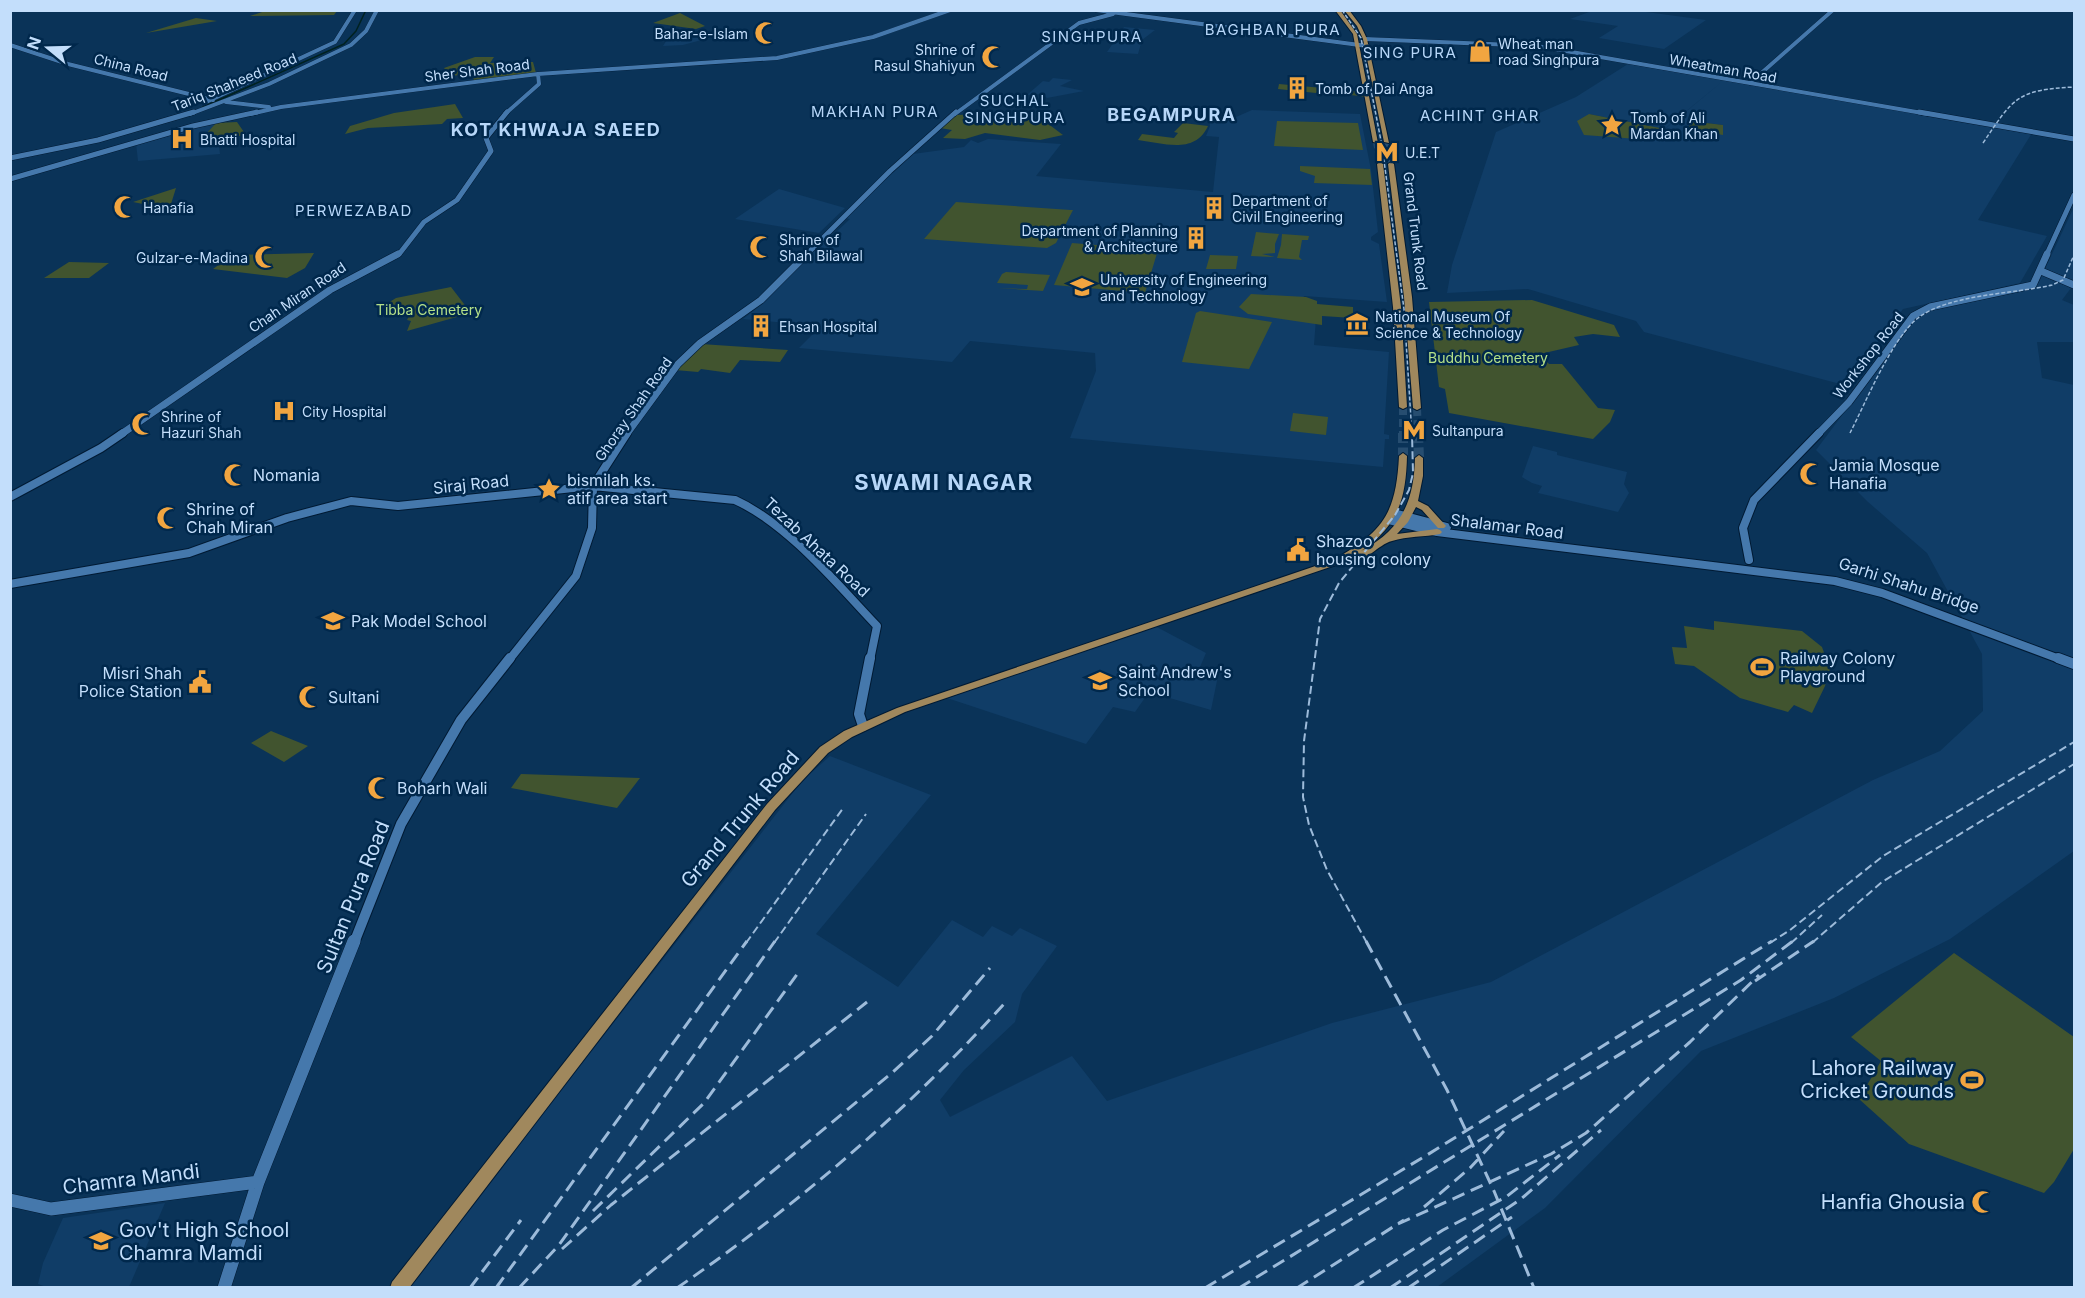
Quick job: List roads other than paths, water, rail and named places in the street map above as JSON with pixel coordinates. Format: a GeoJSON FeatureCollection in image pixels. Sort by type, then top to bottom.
{"type":"FeatureCollection","features":[{"type":"Feature","properties":{"kind":"main road","name":"Tariq Shaheed Road"},"geometry":{"type":"LineString","coordinates":[[10,156],[141,127],[217,101],[335,42],[355,10]]}},
{"type":"Feature","properties":{"kind":"main road","name":"Tariq Shaheed Road"},"geometry":{"type":"LineString","coordinates":[[10,156],[126,134],[217,101],[351,45],[366,31],[377,10]]}},
{"type":"Feature","properties":{"kind":"main road","name":"Sher Shah Road"},"geometry":{"type":"LineString","coordinates":[[10,179],[193,126],[281,107],[538,74],[777,58],[873,37],[950,10]]}},
{"type":"Feature","properties":{"kind":"main road"},"geometry":{"type":"LineString","coordinates":[[1096,10],[1367,46]]}},
{"type":"Feature","properties":{"kind":"main road"},"geometry":{"type":"LineString","coordinates":[[1337,10],[1350,26],[1357,45],[1376,142]]}},
{"type":"Feature","properties":{"kind":"main road"},"geometry":{"type":"LineString","coordinates":[[1346,10],[1359,26],[1365,39],[1387,142]]}},
{"type":"Feature","properties":{"kind":"main road"},"geometry":{"type":"LineString","coordinates":[[1750,83],[1833,10]]}},
{"type":"Feature","properties":{"kind":"main road","name":"Ghoray Shah Road"},"geometry":{"type":"LineString","coordinates":[[593,486],[623,439],[674,369],[700,343],[761,300],[890,171],[968,102],[1079,23],[1113,14]]}},
{"type":"Feature","properties":{"kind":"main road","name":"Wheatman Road"},"geometry":{"type":"LineString","coordinates":[[1365,39],[1531,46],[2074,139]]}},
{"type":"Feature","properties":{"kind":"main road","name":"China Road"},"geometry":{"type":"LineString","coordinates":[[10,45],[68,64],[217,101],[281,107]]}},
{"type":"Feature","properties":{"kind":"main road","name":"Chah Miran Road"},"geometry":{"type":"LineString","coordinates":[[10,497],[101,448],[330,290],[400,253],[424,222],[457,200],[491,151],[486,138],[489,131],[520,98],[539,84],[538,74]]}},
{"type":"Feature","properties":{"kind":"main road","name":"Grand Trunk Road"},"geometry":{"type":"LineString","coordinates":[[1380,164],[1397,307],[1403,407]]}},
{"type":"Feature","properties":{"kind":"main road","name":"Grand Trunk Road"},"geometry":{"type":"LineString","coordinates":[[1391,164],[1409,304],[1417,408]]}},
{"type":"Feature","properties":{"kind":"main road","name":"Workshop Road"},"geometry":{"type":"LineString","coordinates":[[1749,560],[1743,528],[1754,500],[1849,402],[1913,316],[1930,307],[2031,286],[2036,283],[2074,195]]}},
{"type":"Feature","properties":{"kind":"main road"},"geometry":{"type":"LineString","coordinates":[[1385,197],[1396,198]]}},
{"type":"Feature","properties":{"kind":"main road"},"geometry":{"type":"LineString","coordinates":[[2041,271],[2074,285]]}},
{"type":"Feature","properties":{"kind":"main road","name":"Grand Trunk Road"},"geometry":{"type":"LineString","coordinates":[[1267,587],[1272,583],[1312,571],[1345,557],[1365,544],[1392,517],[1402,492],[1403,456]]}},
{"type":"Feature","properties":{"kind":"main road","name":"Grand Trunk Road"},"geometry":{"type":"LineString","coordinates":[[398,1287],[771,807],[824,750],[863,726],[901,710],[1084,646],[1267,587],[1275,587],[1319,574],[1359,557],[1388,538],[1406,520],[1415,503],[1420,477],[1419,458]]}},
{"type":"Feature","properties":{"kind":"main road","name":"Siraj Road"},"geometry":{"type":"LineString","coordinates":[[10,584],[65,577],[189,553],[287,518],[351,501],[398,506],[593,486]]}},
{"type":"Feature","properties":{"kind":"main road","name":"Tezab Ahata Road"},"geometry":{"type":"LineString","coordinates":[[593,486],[743,502],[774,525],[877,626],[859,714],[863,726]]}},
{"type":"Feature","properties":{"kind":"main road","name":"Sultan Pura Road"},"geometry":{"type":"LineString","coordinates":[[224,1287],[258,1182],[401,824],[467,712],[576,576],[592,528],[593,486]]}},
{"type":"Feature","properties":{"kind":"main road"},"geometry":{"type":"LineString","coordinates":[[1388,538],[1439,529],[1425,508],[1415,503]]}},
{"type":"Feature","properties":{"kind":"main road","name":"Shalamar Road"},"geometry":{"type":"LineString","coordinates":[[1392,517],[1439,529],[1622,553]]}},
{"type":"Feature","properties":{"kind":"main road","name":"Garhi Shahu Bridge"},"geometry":{"type":"LineString","coordinates":[[1622,553],[1837,576],[1890,591],[2074,657]]}},
{"type":"Feature","properties":{"kind":"main road","name":"Garhi Shahu Bridge"},"geometry":{"type":"LineString","coordinates":[[1622,553],[1835,581],[1882,593],[2074,664]]}},
{"type":"Feature","properties":{"kind":"main road","name":"Chamra Mandi"},"geometry":{"type":"LineString","coordinates":[[10,1200],[51,1209],[258,1182]]}},
{"type":"Feature","properties":{"kind":"waterway"},"geometry":{"type":"LineString","coordinates":[[203,107],[344,44],[356,31],[366,10]]}},
{"type":"Feature","properties":{"kind":"tunnel"},"geometry":{"type":"LineString","coordinates":[[1376,142],[1380,164]]}},
{"type":"Feature","properties":{"kind":"tunnel"},"geometry":{"type":"LineString","coordinates":[[1387,142],[1391,164]]}},
{"type":"Feature","properties":{"kind":"tunnel"},"geometry":{"type":"LineString","coordinates":[[1403,407],[1403,456]]}},
{"type":"Feature","properties":{"kind":"tunnel"},"geometry":{"type":"LineString","coordinates":[[1417,408],[1418,435]]}},
{"type":"Feature","properties":{"kind":"tunnel"},"geometry":{"type":"LineString","coordinates":[[1418,433],[1419,458]]}},
{"type":"Feature","properties":{"kind":"railway"},"geometry":{"type":"LineString","coordinates":[[1342,10],[1361,38],[1382,146],[1404,309],[1412,435]]}},
{"type":"Feature","properties":{"kind":"railway"},"geometry":{"type":"LineString","coordinates":[[1983,143],[2002,115],[2019,99],[2040,91],[2074,87]]}},
{"type":"Feature","properties":{"kind":"railway"},"geometry":{"type":"LineString","coordinates":[[1850,433],[1889,355],[1908,327],[1918,318],[1931,310],[1964,299],[2052,285],[2063,280],[2074,255]]}},
{"type":"Feature","properties":{"kind":"railway"},"geometry":{"type":"LineString","coordinates":[[1367,943],[1327,870],[1309,825],[1303,797],[1304,741],[1320,619],[1339,583],[1395,515],[1409,490],[1413,473],[1412,433]]}},
{"type":"Feature","properties":{"kind":"railway"},"geometry":{"type":"LineString","coordinates":[[1770,943],[1790,930],[1883,856],[2074,742]]}},
{"type":"Feature","properties":{"kind":"railway"},"geometry":{"type":"LineString","coordinates":[[1812,943],[1882,882],[2074,764]]}},
{"type":"Feature","properties":{"kind":"railway"},"geometry":{"type":"LineString","coordinates":[[746,943],[844,807]]}},
{"type":"Feature","properties":{"kind":"railway"},"geometry":{"type":"LineString","coordinates":[[774,943],[866,814]]}},
{"type":"Feature","properties":{"kind":"railway"},"geometry":{"type":"LineString","coordinates":[[1791,943],[1822,915]]}},
{"type":"Feature","properties":{"kind":"railway"},"geometry":{"type":"LineString","coordinates":[[496,1288],[747,941]]}},
{"type":"Feature","properties":{"kind":"railway"},"geometry":{"type":"LineString","coordinates":[[519,1288],[559,1245],[775,941]]}},
{"type":"Feature","properties":{"kind":"railway"},"geometry":{"type":"LineString","coordinates":[[1366,941],[1447,1090],[1466,1131]]}},
{"type":"Feature","properties":{"kind":"railway"},"geometry":{"type":"LineString","coordinates":[[1466,1131],[1772,941]]}},
{"type":"Feature","properties":{"kind":"railway"},"geometry":{"type":"LineString","coordinates":[[1472,1145],[1741,980],[1793,941]]}},
{"type":"Feature","properties":{"kind":"railway"},"geometry":{"type":"LineString","coordinates":[[1755,981],[1814,941]]}},
{"type":"Feature","properties":{"kind":"railway"},"geometry":{"type":"LineString","coordinates":[[631,1288],[893,1072],[932,1036],[990,968]]}},
{"type":"Feature","properties":{"kind":"railway"},"geometry":{"type":"LineString","coordinates":[[593,1211],[704,1103],[798,973]]}},
{"type":"Feature","properties":{"kind":"railway"},"geometry":{"type":"LineString","coordinates":[[1490,1182],[1551,1154],[1586,1133],[1690,1042],[1759,975]]}},
{"type":"Feature","properties":{"kind":"railway"},"geometry":{"type":"LineString","coordinates":[[562,1249],[611,1205],[867,1002]]}},
{"type":"Feature","properties":{"kind":"railway"},"geometry":{"type":"LineString","coordinates":[[677,1288],[764,1224],[849,1155],[929,1082],[1004,1004]]}},
{"type":"Feature","properties":{"kind":"railway"},"geometry":{"type":"LineString","coordinates":[[1502,1212],[1521,1199],[1601,1130]]}},
{"type":"Feature","properties":{"kind":"railway"},"geometry":{"type":"LineString","coordinates":[[1205,1288],[1466,1131]]}},
{"type":"Feature","properties":{"kind":"railway"},"geometry":{"type":"LineString","coordinates":[[1466,1131],[1472,1145]]}},
{"type":"Feature","properties":{"kind":"railway"},"geometry":{"type":"LineString","coordinates":[[1479,1158],[1504,1131]]}},
{"type":"Feature","properties":{"kind":"railway"},"geometry":{"type":"LineString","coordinates":[[1239,1288],[1472,1145]]}},
{"type":"Feature","properties":{"kind":"railway"},"geometry":{"type":"LineString","coordinates":[[1472,1145],[1479,1158]]}},
{"type":"Feature","properties":{"kind":"railway"},"geometry":{"type":"LineString","coordinates":[[1498,1201],[1560,1155]]}},
{"type":"Feature","properties":{"kind":"railway"},"geometry":{"type":"LineString","coordinates":[[1424,1207],[1479,1158]]}},
{"type":"Feature","properties":{"kind":"railway"},"geometry":{"type":"LineString","coordinates":[[1479,1158],[1490,1182]]}},
{"type":"Feature","properties":{"kind":"railway"},"geometry":{"type":"LineString","coordinates":[[1398,1224],[1490,1182]]}},
{"type":"Feature","properties":{"kind":"railway"},"geometry":{"type":"LineString","coordinates":[[1490,1182],[1498,1201]]}},
{"type":"Feature","properties":{"kind":"railway"},"geometry":{"type":"LineString","coordinates":[[1353,1288],[1443,1230],[1498,1201]]}},
{"type":"Feature","properties":{"kind":"railway"},"geometry":{"type":"LineString","coordinates":[[1498,1201],[1502,1212]]}},
{"type":"Feature","properties":{"kind":"railway"},"geometry":{"type":"LineString","coordinates":[[1390,1288],[1502,1212]]}},
{"type":"Feature","properties":{"kind":"railway"},"geometry":{"type":"LineString","coordinates":[[1502,1212],[1506,1221]]}},
{"type":"Feature","properties":{"kind":"railway"},"geometry":{"type":"LineString","coordinates":[[1506,1221],[1512,1217]]}},
{"type":"Feature","properties":{"kind":"railway"},"geometry":{"type":"LineString","coordinates":[[470,1288],[521,1220]]}},
{"type":"Feature","properties":{"kind":"railway"},"geometry":{"type":"LineString","coordinates":[[1297,1288],[1404,1220]]}},
{"type":"Feature","properties":{"kind":"railway"},"geometry":{"type":"LineString","coordinates":[[1408,1288],[1506,1221]]}},
{"type":"Feature","properties":{"kind":"railway"},"geometry":{"type":"LineString","coordinates":[[1506,1221],[1534,1288]]}},
{"type":"Feature","properties":{"kind":"place","name":"Bahar-e-Islam"},"geometry":{"type":"Point","coordinates":[766,33]}},
{"type":"Feature","properties":{"kind":"place","name":"Wheat man road Singhpura"},"geometry":{"type":"Point","coordinates":[1480,51]}},
{"type":"Feature","properties":{"kind":"place","name":"Shrine of Rasul Shahiyun"},"geometry":{"type":"Point","coordinates":[993,57]}},
{"type":"Feature","properties":{"kind":"place","name":"Tomb of Dai Anga"},"geometry":{"type":"Point","coordinates":[1297,88]}},
{"type":"Feature","properties":{"kind":"place","name":"Tomb of Ali Mardan Khan"},"geometry":{"type":"Point","coordinates":[1612,125]}},
{"type":"Feature","properties":{"kind":"place","name":"Bhatti Hospital"},"geometry":{"type":"Point","coordinates":[182,139]}},
{"type":"Feature","properties":{"kind":"place","name":"U.E.T"},"geometry":{"type":"Point","coordinates":[1387,152]}},
{"type":"Feature","properties":{"kind":"place","name":"Hanafia"},"geometry":{"type":"Point","coordinates":[125,207]}},
{"type":"Feature","properties":{"kind":"place","name":"Department of Civil Engineering"},"geometry":{"type":"Point","coordinates":[1214,208]}},
{"type":"Feature","properties":{"kind":"place","name":"Department of Planning & Architecture"},"geometry":{"type":"Point","coordinates":[1196,238]}},
{"type":"Feature","properties":{"kind":"place","name":"Shrine of Shah Bilawal"},"geometry":{"type":"Point","coordinates":[761,247]}},
{"type":"Feature","properties":{"kind":"place","name":"Gulzar-e-Madina"},"geometry":{"type":"Point","coordinates":[266,257]}},
{"type":"Feature","properties":{"kind":"place","name":"University of Engineering and Technology"},"geometry":{"type":"Point","coordinates":[1082,287]}},
{"type":"Feature","properties":{"kind":"place","name":"National Museum Of Science & Technology"},"geometry":{"type":"Point","coordinates":[1357,324]}},
{"type":"Feature","properties":{"kind":"place","name":"Ehsan Hospital"},"geometry":{"type":"Point","coordinates":[761,326]}},
{"type":"Feature","properties":{"kind":"place","name":"City Hospital"},"geometry":{"type":"Point","coordinates":[284,411]}},
{"type":"Feature","properties":{"kind":"place","name":"Shrine of Hazuri Shah"},"geometry":{"type":"Point","coordinates":[143,424]}},
{"type":"Feature","properties":{"kind":"place","name":"Sultanpura"},"geometry":{"type":"Point","coordinates":[1414,430]}},
{"type":"Feature","properties":{"kind":"place","name":"Jamia Mosque Hanafia"},"geometry":{"type":"Point","coordinates":[1811,474]}},
{"type":"Feature","properties":{"kind":"place","name":"Nomania"},"geometry":{"type":"Point","coordinates":[235,475]}},
{"type":"Feature","properties":{"kind":"place","name":"bismilah ks. atif area start"},"geometry":{"type":"Point","coordinates":[549,489]}},
{"type":"Feature","properties":{"kind":"place","name":"Shrine of Chah Miran"},"geometry":{"type":"Point","coordinates":[168,518]}},
{"type":"Feature","properties":{"kind":"place","name":"Shazoo housing colony"},"geometry":{"type":"Point","coordinates":[1298,550]}},
{"type":"Feature","properties":{"kind":"place","name":"Pak Model School"},"geometry":{"type":"Point","coordinates":[333,621]}},
{"type":"Feature","properties":{"kind":"place","name":"Railway Colony Playground"},"geometry":{"type":"Point","coordinates":[1762,667]}},
{"type":"Feature","properties":{"kind":"place","name":"Saint Andrew's School"},"geometry":{"type":"Point","coordinates":[1100,681]}},
{"type":"Feature","properties":{"kind":"place","name":"Misri Shah Police Station"},"geometry":{"type":"Point","coordinates":[200,682]}},
{"type":"Feature","properties":{"kind":"place","name":"Sultani"},"geometry":{"type":"Point","coordinates":[310,697]}},
{"type":"Feature","properties":{"kind":"place","name":"Boharh Wali"},"geometry":{"type":"Point","coordinates":[379,788]}},
{"type":"Feature","properties":{"kind":"place","name":"Lahore Railway Cricket Grounds"},"geometry":{"type":"Point","coordinates":[1972,1080]}},
{"type":"Feature","properties":{"kind":"place","name":"Hanfia Ghousia"},"geometry":{"type":"Point","coordinates":[1983,1202]}},
{"type":"Feature","properties":{"kind":"place","name":"Gov't High School Chamra Mamdi"},"geometry":{"type":"Point","coordinates":[101,1241]}},
{"type":"Feature","properties":{"kind":"district","name":"BAGHBAN PURA"},"geometry":{"type":"Point","coordinates":[1273,29]}},
{"type":"Feature","properties":{"kind":"district","name":"SINGHPURA"},"geometry":{"type":"Point","coordinates":[1092,36]}},
{"type":"Feature","properties":{"kind":"district","name":"SING PURA"},"geometry":{"type":"Point","coordinates":[1410,52]}},
{"type":"Feature","properties":{"kind":"district","name":"SUCHAL SINGHPURA"},"geometry":{"type":"Point","coordinates":[1015,108]}},
{"type":"Feature","properties":{"kind":"district","name":"MAKHAN PURA"},"geometry":{"type":"Point","coordinates":[875,111]}},
{"type":"Feature","properties":{"kind":"district","name":"BEGAMPURA"},"geometry":{"type":"Point","coordinates":[1172,114]}},
{"type":"Feature","properties":{"kind":"district","name":"ACHINT GHAR"},"geometry":{"type":"Point","coordinates":[1480,115]}},
{"type":"Feature","properties":{"kind":"district","name":"KOT KHWAJA SAEED"},"geometry":{"type":"Point","coordinates":[556,129]}},
{"type":"Feature","properties":{"kind":"district","name":"PERWEZABAD"},"geometry":{"type":"Point","coordinates":[354,210]}},
{"type":"Feature","properties":{"kind":"district","name":"SWAMI NAGAR"},"geometry":{"type":"Point","coordinates":[944,482]}},
{"type":"Feature","properties":{"kind":"park label","name":"Tibba Cemetery"},"geometry":{"type":"Point","coordinates":[429,309]}},
{"type":"Feature","properties":{"kind":"park label","name":"Buddhu Cemetery"},"geometry":{"type":"Point","coordinates":[1488,357]}}]}
